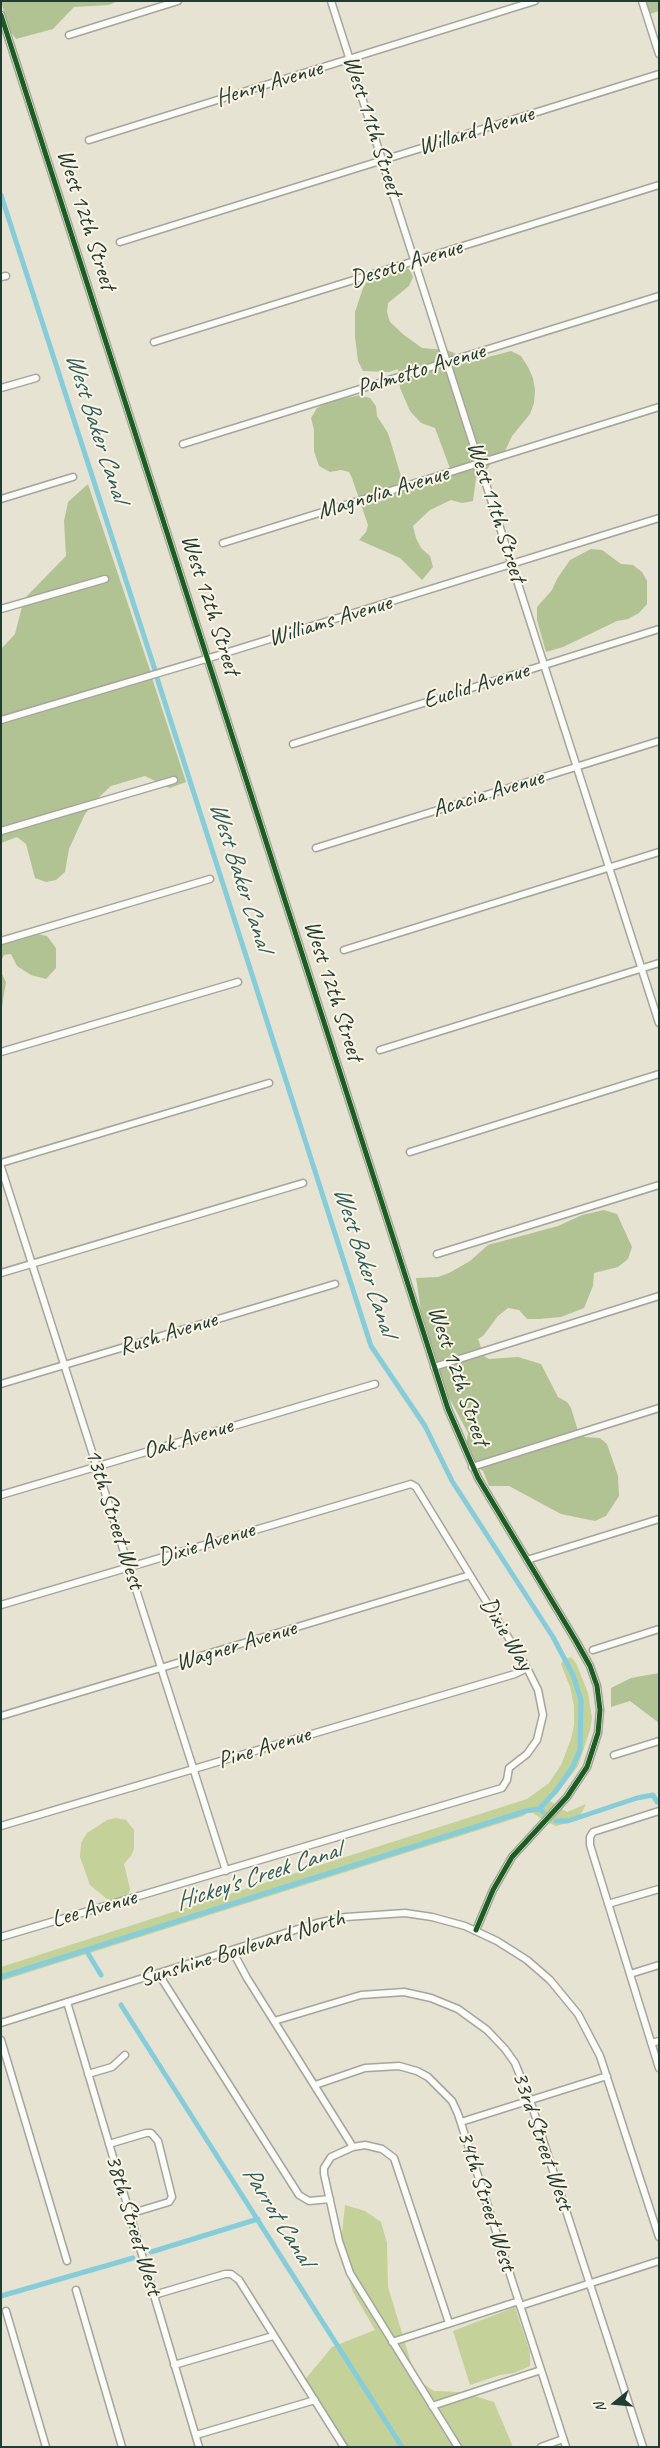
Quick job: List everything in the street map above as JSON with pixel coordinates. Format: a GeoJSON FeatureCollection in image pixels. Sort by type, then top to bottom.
{"type":"FeatureCollection","features":[{"type":"Feature","properties":{"kind":"street"},"geometry":{"type":"LineString","coordinates":[[69,35],[178,1]]}},
{"type":"Feature","properties":{"kind":"street","name":"West 11th Street"},"geometry":{"type":"LineString","coordinates":[[331,1],[659,1023]]}},
{"type":"Feature","properties":{"kind":"street","name":"Henry Avenue"},"geometry":{"type":"LineString","coordinates":[[89,140],[535,1]]}},
{"type":"Feature","properties":{"kind":"street"},"geometry":{"type":"LineString","coordinates":[[642,1],[659,54]]}},
{"type":"Feature","properties":{"kind":"street","name":"West 12th Street"},"geometry":{"type":"LineString","coordinates":[[1,15],[454,1425],[472,1467],[590,1666],[599,1699],[598,1733],[591,1757],[581,1778],[567,1797],[512,1857],[493,1890],[476,1930]]}},
{"type":"Feature","properties":{"kind":"street","name":"Willard Avenue"},"geometry":{"type":"LineString","coordinates":[[120,242],[659,74]]}},
{"type":"Feature","properties":{"kind":"street","name":"Desoto Avenue"},"geometry":{"type":"LineString","coordinates":[[154,342],[659,185]]}},
{"type":"Feature","properties":{"kind":"street","name":"Palmetto Avenue"},"geometry":{"type":"LineString","coordinates":[[183,444],[659,296]]}},
{"type":"Feature","properties":{"kind":"street"},"geometry":{"type":"LineString","coordinates":[[1,388],[36,378]]}},
{"type":"Feature","properties":{"kind":"street","name":"Magnolia Avenue"},"geometry":{"type":"LineString","coordinates":[[223,543],[659,407]]}},
{"type":"Feature","properties":{"kind":"street"},"geometry":{"type":"LineString","coordinates":[[1,499],[74,477]]}},
{"type":"Feature","properties":{"kind":"street","name":"Williams Avenue"},"geometry":{"type":"LineString","coordinates":[[1,720],[209,658],[659,518]]}},
{"type":"Feature","properties":{"kind":"street"},"geometry":{"type":"LineString","coordinates":[[1,609],[105,579]]}},
{"type":"Feature","properties":{"kind":"street","name":"Euclid Avenue"},"geometry":{"type":"LineString","coordinates":[[293,744],[659,629]]}},
{"type":"Feature","properties":{"kind":"street","name":"Acacia Avenue"},"geometry":{"type":"LineString","coordinates":[[316,848],[659,741]]}},
{"type":"Feature","properties":{"kind":"street"},"geometry":{"type":"LineString","coordinates":[[1,831],[174,780]]}},
{"type":"Feature","properties":{"kind":"street"},"geometry":{"type":"LineString","coordinates":[[344,950],[659,852]]}},
{"type":"Feature","properties":{"kind":"street"},"geometry":{"type":"LineString","coordinates":[[1,942],[210,879]]}},
{"type":"Feature","properties":{"kind":"street"},"geometry":{"type":"LineString","coordinates":[[380,1050],[659,963]]}},
{"type":"Feature","properties":{"kind":"street"},"geometry":{"type":"LineString","coordinates":[[1,1052],[238,982]]}},
{"type":"Feature","properties":{"kind":"street"},"geometry":{"type":"LineString","coordinates":[[410,1152],[659,1074]]}},
{"type":"Feature","properties":{"kind":"street"},"geometry":{"type":"LineString","coordinates":[[1,1165],[269,1083]]}},
{"type":"Feature","properties":{"kind":"street","name":"13th Street West"},"geometry":{"type":"LineString","coordinates":[[1,1165],[226,1870]]}},
{"type":"Feature","properties":{"kind":"street"},"geometry":{"type":"LineString","coordinates":[[1,1273],[303,1183]]}},
{"type":"Feature","properties":{"kind":"street"},"geometry":{"type":"LineString","coordinates":[[437,1254],[659,1185]]}},
{"type":"Feature","properties":{"kind":"street","name":"Rush Avenue"},"geometry":{"type":"LineString","coordinates":[[1,1384],[335,1284]]}},
{"type":"Feature","properties":{"kind":"street"},"geometry":{"type":"LineString","coordinates":[[434,1366],[659,1296]]}},
{"type":"Feature","properties":{"kind":"street","name":"Oak Avenue"},"geometry":{"type":"LineString","coordinates":[[1,1494],[375,1384]]}},
{"type":"Feature","properties":{"kind":"street"},"geometry":{"type":"LineString","coordinates":[[472,1467],[659,1408]]}},
{"type":"Feature","properties":{"kind":"street","name":"Dixie Avenue"},"geometry":{"type":"LineString","coordinates":[[1,1605],[411,1484]]}},
{"type":"Feature","properties":{"kind":"street","name":"Dixie Way"},"geometry":{"type":"LineString","coordinates":[[411,1484],[416,1487],[527,1668],[538,1690],[542,1705],[542,1726],[533,1748],[509,1768],[507,1780],[502,1788]]}},
{"type":"Feature","properties":{"kind":"street"},"geometry":{"type":"LineString","coordinates":[[528,1560],[659,1519]]}},
{"type":"Feature","properties":{"kind":"street","name":"Wagner Avenue"},"geometry":{"type":"LineString","coordinates":[[1,1716],[470,1575]]}},
{"type":"Feature","properties":{"kind":"street"},"geometry":{"type":"LineString","coordinates":[[593,1650],[659,1629]]}},
{"type":"Feature","properties":{"kind":"street","name":"Pine Avenue"},"geometry":{"type":"LineString","coordinates":[[1,1826],[515,1674],[527,1668]]}},
{"type":"Feature","properties":{"kind":"street"},"geometry":{"type":"LineString","coordinates":[[614,1755],[659,1741]]}},
{"type":"Feature","properties":{"kind":"street","name":"Lee Avenue"},"geometry":{"type":"LineString","coordinates":[[1,1937],[502,1788]]}},
{"type":"Feature","properties":{"kind":"street"},"geometry":{"type":"LineString","coordinates":[[659,1811],[593,1832],[590,1837],[590,1845],[659,2068]]}},
{"type":"Feature","properties":{"kind":"street"},"geometry":{"type":"LineString","coordinates":[[608,1904],[659,1889]]}},
{"type":"Feature","properties":{"kind":"street","name":"Sunshine Boulevard North"},"geometry":{"type":"LineString","coordinates":[[1,2023],[316,1923],[364,1914],[412,1914],[451,1922],[476,1930],[527,1960],[560,1991],[587,2030],[607,2076],[659,2237]]}},
{"type":"Feature","properties":{"kind":"street"},"geometry":{"type":"LineString","coordinates":[[232,1950],[353,2147]]}},
{"type":"Feature","properties":{"kind":"street"},"geometry":{"type":"LineString","coordinates":[[630,1974],[659,1966]]}},
{"type":"Feature","properties":{"kind":"street"},"geometry":{"type":"LineString","coordinates":[[158,1974],[299,2195],[309,2201],[330,2199]]}},
{"type":"Feature","properties":{"kind":"street","name":"33rd Street West"},"geometry":{"type":"LineString","coordinates":[[274,2021],[345,1998],[369,1993],[395,1992],[431,1998],[465,2013],[497,2039],[515,2063],[530,2100],[643,2447]]}},
{"type":"Feature","properties":{"kind":"street","name":"38th Street West"},"geometry":{"type":"LineString","coordinates":[[67,2002],[199,2447]]}},
{"type":"Feature","properties":{"kind":"street"},"geometry":{"type":"LineString","coordinates":[[1,2040],[67,2261]]}},
{"type":"Feature","properties":{"kind":"street"},"geometry":{"type":"LineString","coordinates":[[651,2044],[659,2041]]}},
{"type":"Feature","properties":{"kind":"street"},"geometry":{"type":"LineString","coordinates":[[88,2074],[112,2066],[125,2055]]}},
{"type":"Feature","properties":{"kind":"street","name":"34th Street West"},"geometry":{"type":"LineString","coordinates":[[315,2085],[372,2067],[405,2067],[423,2074],[437,2084],[452,2101],[461,2122],[566,2447]]}},
{"type":"Feature","properties":{"kind":"street"},"geometry":{"type":"LineString","coordinates":[[461,2122],[607,2076]]}},
{"type":"Feature","properties":{"kind":"street"},"geometry":{"type":"LineString","coordinates":[[109,2144],[146,2133],[156,2136],[158,2141],[172,2197],[169,2202],[130,2214]]}},
{"type":"Feature","properties":{"kind":"street"},"geometry":{"type":"LineString","coordinates":[[449,2323],[397,2163],[390,2154],[377,2147],[365,2144],[353,2147],[327,2161],[324,2174],[339,2241],[350,2273],[458,2447]]}},
{"type":"Feature","properties":{"kind":"street"},"geometry":{"type":"LineString","coordinates":[[392,2342],[449,2323],[590,2284],[659,2261]]}},
{"type":"Feature","properties":{"kind":"street"},"geometry":{"type":"LineString","coordinates":[[154,2295],[225,2274],[231,2274],[239,2280],[344,2447]]}},
{"type":"Feature","properties":{"kind":"street"},"geometry":{"type":"LineString","coordinates":[[76,2290],[122,2447]]}},
{"type":"Feature","properties":{"kind":"street"},"geometry":{"type":"LineString","coordinates":[[6,2310],[46,2447]]}},
{"type":"Feature","properties":{"kind":"street"},"geometry":{"type":"LineString","coordinates":[[174,2365],[273,2336]]}},
{"type":"Feature","properties":{"kind":"street"},"geometry":{"type":"LineString","coordinates":[[432,2406],[541,2370]]}},
{"type":"Feature","properties":{"kind":"street"},"geometry":{"type":"LineString","coordinates":[[196,2436],[315,2400]]}},
{"type":"Feature","properties":{"kind":"street"},"geometry":{"type":"LineString","coordinates":[[541,2447],[563,2439]]}},
{"type":"Feature","properties":{"kind":"green space"},"geometry":{"type":"Polygon","coordinates":[[[1,1],[118,1],[109,5],[74,7],[53,29],[16,39],[9,30],[1,1]]]}},
{"type":"Feature","properties":{"kind":"green space"},"geometry":{"type":"Polygon","coordinates":[[[646,1],[659,1],[659,11],[650,14],[646,1]]]}},
{"type":"Feature","properties":{"kind":"green space"},"geometry":{"type":"Polygon","coordinates":[[[403,266],[410,270],[413,277],[409,286],[388,303],[387,312],[390,322],[422,348],[447,350],[473,361],[511,351],[521,356],[528,367],[533,378],[535,390],[534,403],[530,414],[512,436],[505,451],[497,455],[485,472],[476,478],[473,501],[462,503],[451,500],[430,510],[413,526],[416,538],[421,548],[430,556],[433,567],[422,580],[400,558],[359,540],[366,532],[368,525],[352,478],[349,472],[341,470],[330,472],[319,466],[314,451],[314,430],[311,418],[317,408],[329,402],[360,395],[370,398],[376,406],[377,416],[388,433],[404,486],[451,471],[435,428],[421,423],[410,411],[400,388],[398,369],[389,372],[363,371],[358,361],[355,337],[355,312],[363,288],[369,278],[403,266]]]}},
{"type":"Feature","properties":{"kind":"green space"},"geometry":{"type":"Polygon","coordinates":[[[88,484],[151,673],[1,717],[1,649],[15,634],[24,599],[66,556],[64,521],[68,502],[88,484]]]}},
{"type":"Feature","properties":{"kind":"green space"},"geometry":{"type":"Polygon","coordinates":[[[591,549],[602,550],[621,564],[633,565],[642,572],[647,581],[647,604],[639,613],[628,619],[617,621],[563,647],[546,652],[537,620],[537,607],[552,590],[570,560],[591,549]]]}},
{"type":"Feature","properties":{"kind":"green space"},"geometry":{"type":"Polygon","coordinates":[[[152,678],[186,782],[170,788],[145,776],[111,786],[85,814],[69,849],[65,872],[56,880],[46,882],[35,878],[26,844],[17,837],[1,843],[1,723],[152,678]]]}},
{"type":"Feature","properties":{"kind":"green space"},"geometry":{"type":"Polygon","coordinates":[[[32,933],[47,936],[56,948],[56,968],[46,979],[31,975],[17,966],[11,954],[4,955],[1,961],[1,943],[32,933]]]}},
{"type":"Feature","properties":{"kind":"green space"},"geometry":{"type":"Polygon","coordinates":[[[1,972],[6,982],[1,1013],[1,972]]]}},
{"type":"Feature","properties":{"kind":"green space"},"geometry":{"type":"Polygon","coordinates":[[[604,1210],[617,1214],[632,1247],[628,1259],[618,1267],[594,1273],[593,1286],[584,1308],[561,1317],[527,1319],[519,1310],[508,1308],[498,1316],[483,1336],[478,1339],[484,1356],[489,1359],[518,1357],[541,1364],[558,1397],[567,1402],[571,1408],[579,1434],[585,1437],[600,1438],[607,1444],[618,1476],[619,1496],[606,1516],[595,1521],[561,1514],[509,1486],[489,1486],[483,1471],[475,1465],[466,1447],[468,1433],[446,1392],[421,1311],[416,1278],[438,1277],[449,1273],[470,1261],[488,1245],[558,1226],[582,1215],[604,1210]]]}},
{"type":"Feature","properties":{"kind":"green space"},"geometry":{"type":"Polygon","coordinates":[[[571,1657],[576,1663],[588,1693],[592,1718],[590,1730],[578,1766],[561,1788],[550,1798],[550,1801],[556,1805],[542,1819],[533,1813],[527,1813],[523,1816],[1,1981],[1,1967],[527,1799],[549,1783],[561,1765],[571,1739],[574,1725],[574,1706],[570,1687],[561,1664],[563,1660],[571,1657]]]}},
{"type":"Feature","properties":{"kind":"green space"},"geometry":{"type":"Polygon","coordinates":[[[659,1673],[659,1723],[630,1701],[611,1707],[611,1688],[631,1678],[659,1673]]]}},
{"type":"Feature","properties":{"kind":"green space"},"geometry":{"type":"Polygon","coordinates":[[[586,1804],[578,1820],[556,1826],[547,1822],[560,1808],[567,1812],[586,1804]]]}},
{"type":"Feature","properties":{"kind":"green space"},"geometry":{"type":"Polygon","coordinates":[[[116,1818],[126,1820],[134,1830],[134,1849],[124,1864],[130,1889],[128,1896],[116,1900],[107,1899],[90,1885],[80,1857],[81,1843],[87,1833],[107,1820],[116,1818]]]}},
{"type":"Feature","properties":{"kind":"green space"},"geometry":{"type":"Polygon","coordinates":[[[345,2205],[365,2211],[381,2222],[387,2243],[388,2287],[416,2379],[434,2391],[462,2392],[494,2402],[513,2447],[347,2447],[303,2382],[332,2347],[375,2330],[353,2292],[340,2252],[345,2205]]]}},
{"type":"Feature","properties":{"kind":"green space"},"geometry":{"type":"Polygon","coordinates":[[[515,2307],[530,2352],[530,2366],[514,2373],[500,2375],[470,2385],[453,2331],[515,2307]]]}},
{"type":"Feature","properties":{"kind":"waterway","name":"West Baker Canal"},"geometry":{"type":"LineString","coordinates":[[1,195],[155,670]]}},
{"type":"Feature","properties":{"kind":"waterway","name":"West Baker Canal"},"geometry":{"type":"LineString","coordinates":[[157,678],[371,1346],[425,1426],[452,1481],[553,1637],[573,1675],[581,1700],[580,1750],[572,1768],[556,1791],[539,1809]]}},
{"type":"Feature","properties":{"kind":"waterway"},"geometry":{"type":"LineString","coordinates":[[556,1821],[568,1821],[637,1798],[653,1795],[657,1802]]}},
{"type":"Feature","properties":{"kind":"waterway","name":"Hickey's Creek Canal"},"geometry":{"type":"LineString","coordinates":[[1,1977],[529,1810],[539,1809],[543,1812]]}},
{"type":"Feature","properties":{"kind":"waterway","name":"Parrot Canal"},"geometry":{"type":"LineString","coordinates":[[86,1950],[101,1975]]}},
{"type":"Feature","properties":{"kind":"waterway","name":"Parrot Canal"},"geometry":{"type":"LineString","coordinates":[[121,2005],[402,2447]]}},
{"type":"Feature","properties":{"kind":"waterway"},"geometry":{"type":"LineString","coordinates":[[151,2252],[258,2219]]}},
{"type":"Feature","properties":{"kind":"waterway"},"geometry":{"type":"LineString","coordinates":[[1,2296],[133,2258]]}},
{"type":"Feature","properties":{"kind":"cycle path"},"geometry":{"type":"LineString","coordinates":[[1,15],[448,1409],[478,1478],[576,1641],[590,1666],[597,1686],[600,1710],[598,1733],[587,1767],[567,1797],[512,1857],[493,1890],[476,1930]]}}]}
